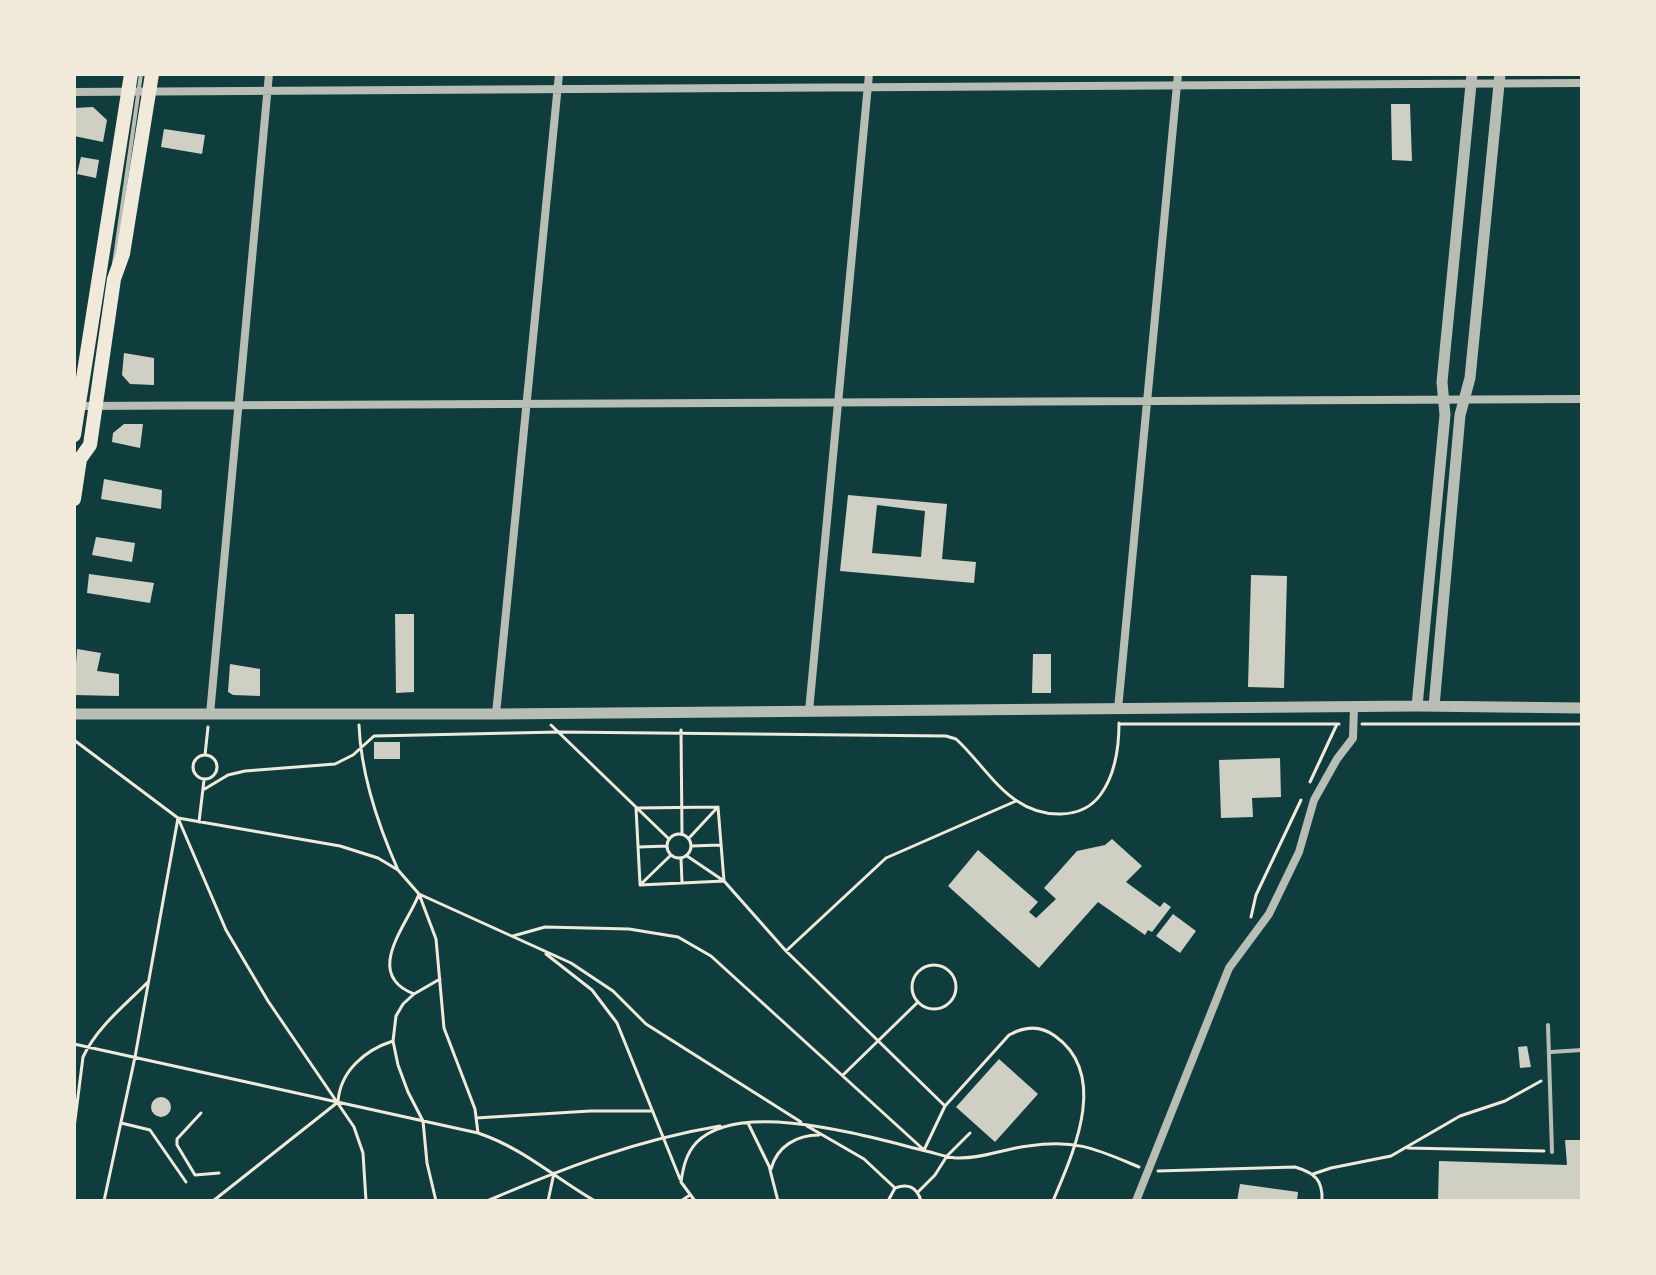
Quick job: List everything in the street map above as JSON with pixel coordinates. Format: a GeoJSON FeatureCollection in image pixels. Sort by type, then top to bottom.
{"type":"FeatureCollection","features":[{"type":"Feature","properties":{"kind":"main road"},"geometry":{"type":"LineString","coordinates":[[74,499],[77,452],[90,445],[114,279],[123,254],[139,92],[131,74]]}},
{"type":"Feature","properties":{"kind":"main road"},"geometry":{"type":"LineString","coordinates":[[74,435],[76,406],[139,92],[152,74]]}},
{"type":"Feature","properties":{"kind":"street"},"geometry":{"type":"LineString","coordinates":[[210,714],[269,74]]}},
{"type":"Feature","properties":{"kind":"street"},"geometry":{"type":"LineString","coordinates":[[496,714],[559,74]]}},
{"type":"Feature","properties":{"kind":"street"},"geometry":{"type":"LineString","coordinates":[[809,711],[869,74]]}},
{"type":"Feature","properties":{"kind":"street"},"geometry":{"type":"LineString","coordinates":[[1118,709],[1178,74]]}},
{"type":"Feature","properties":{"kind":"street"},"geometry":{"type":"LineString","coordinates":[[74,92],[1177,85],[1471,78],[1582,83]]}},
{"type":"Feature","properties":{"kind":"street"},"geometry":{"type":"LineString","coordinates":[[1417,706],[1445,415],[1442,382],[1471,78]]}},
{"type":"Feature","properties":{"kind":"street"},"geometry":{"type":"LineString","coordinates":[[1434,706],[1460,415],[1470,378],[1499,78]]}},
{"type":"Feature","properties":{"kind":"street"},"geometry":{"type":"LineString","coordinates":[[76,406],[1582,399]]}},
{"type":"Feature","properties":{"kind":"street"},"geometry":{"type":"LineString","coordinates":[[74,714],[537,714],[1417,706],[1582,708]]}},
{"type":"Feature","properties":{"kind":"street"},"geometry":{"type":"LineString","coordinates":[[1136,1201],[1229,968],[1269,914],[1299,852],[1314,800],[1353,738],[1354,707]]}},
{"type":"Feature","properties":{"kind":"lane"},"geometry":{"type":"LineString","coordinates":[[139,92],[141,74]]}},
{"type":"Feature","properties":{"kind":"lane"},"geometry":{"type":"LineString","coordinates":[[1548,1025],[1552,1152]]}},
{"type":"Feature","properties":{"kind":"lane"},"geometry":{"type":"LineString","coordinates":[[1551,1052],[1582,1050]]}},
{"type":"Feature","properties":{"kind":"path"},"geometry":{"type":"LineString","coordinates":[[203,790],[228,775],[245,771],[335,764],[353,755],[374,736],[681,732],[946,736],[956,739],[1016,801],[1051,815],[1065,814],[1086,807],[1101,796],[1115,765],[1119,743],[1118,709]]}},
{"type":"Feature","properties":{"kind":"path"},"geometry":{"type":"LineString","coordinates":[[681,712],[682,834]]}},
{"type":"Feature","properties":{"kind":"path"},"geometry":{"type":"LineString","coordinates":[[205,755],[210,714]]}},
{"type":"Feature","properties":{"kind":"path"},"geometry":{"type":"LineString","coordinates":[[358,714],[360,748],[369,789],[398,870]]}},
{"type":"Feature","properties":{"kind":"path"},"geometry":{"type":"LineString","coordinates":[[537,714],[669,839]]}},
{"type":"Feature","properties":{"kind":"path"},"geometry":{"type":"LineString","coordinates":[[74,740],[178,818],[340,846],[378,858],[398,870],[419,894],[436,939],[444,1028],[475,1109],[478,1133]]}},
{"type":"Feature","properties":{"kind":"path"},"geometry":{"type":"LineString","coordinates":[[205,755],[215,761],[217,768],[214,776],[204,780],[194,773],[193,764],[198,757],[205,755]]}},
{"type":"Feature","properties":{"kind":"path"},"geometry":{"type":"LineString","coordinates":[[199,822],[204,780]]}},
{"type":"Feature","properties":{"kind":"path"},"geometry":{"type":"LineString","coordinates":[[786,951],[886,858],[1016,801]]}},
{"type":"Feature","properties":{"kind":"path"},"geometry":{"type":"LineString","coordinates":[[636,808],[718,807]]}},
{"type":"Feature","properties":{"kind":"path"},"geometry":{"type":"LineString","coordinates":[[689,838],[718,807]]}},
{"type":"Feature","properties":{"kind":"path"},"geometry":{"type":"LineString","coordinates":[[718,807],[724,881]]}},
{"type":"Feature","properties":{"kind":"path"},"geometry":{"type":"LineString","coordinates":[[636,808],[640,885]]}},
{"type":"Feature","properties":{"kind":"path"},"geometry":{"type":"LineString","coordinates":[[104,1201],[135,1057],[178,818]]}},
{"type":"Feature","properties":{"kind":"path"},"geometry":{"type":"LineString","coordinates":[[178,818],[226,930],[268,1001],[338,1102],[359,1140],[366,1201]]}},
{"type":"Feature","properties":{"kind":"path"},"geometry":{"type":"LineString","coordinates":[[669,839],[682,834]]}},
{"type":"Feature","properties":{"kind":"path"},"geometry":{"type":"LineString","coordinates":[[669,839],[667,846],[671,855],[687,856],[692,846],[689,838],[682,834]]}},
{"type":"Feature","properties":{"kind":"path"},"geometry":{"type":"LineString","coordinates":[[692,846],[721,845]]}},
{"type":"Feature","properties":{"kind":"path"},"geometry":{"type":"LineString","coordinates":[[638,847],[667,846]]}},
{"type":"Feature","properties":{"kind":"path"},"geometry":{"type":"LineString","coordinates":[[640,885],[671,855]]}},
{"type":"Feature","properties":{"kind":"path"},"geometry":{"type":"LineString","coordinates":[[687,856],[724,881],[786,951],[945,1106]]}},
{"type":"Feature","properties":{"kind":"path"},"geometry":{"type":"LineString","coordinates":[[681,858],[682,883]]}},
{"type":"Feature","properties":{"kind":"path"},"geometry":{"type":"LineString","coordinates":[[640,885],[724,881]]}},
{"type":"Feature","properties":{"kind":"path"},"geometry":{"type":"LineString","coordinates":[[419,894],[595,976],[646,1024],[864,1159],[895,1188]]}},
{"type":"Feature","properties":{"kind":"path"},"geometry":{"type":"LineString","coordinates":[[414,994],[396,982],[390,959],[392,946],[419,894]]}},
{"type":"Feature","properties":{"kind":"path"},"geometry":{"type":"LineString","coordinates":[[513,936],[545,927],[586,926],[678,937],[711,956],[924,1150]]}},
{"type":"Feature","properties":{"kind":"path"},"geometry":{"type":"LineString","coordinates":[[536,947],[592,990],[617,1023],[681,1182],[695,1201]]}},
{"type":"Feature","properties":{"kind":"path"},"geometry":{"type":"LineString","coordinates":[[937,965],[950,971],[956,985],[952,999],[940,1008],[932,1009],[918,1002],[912,990],[918,971],[937,965]]}},
{"type":"Feature","properties":{"kind":"path"},"geometry":{"type":"LineString","coordinates":[[436,1201],[427,1163],[423,1121],[408,1092],[393,1041],[396,1016],[403,1004],[440,979]]}},
{"type":"Feature","properties":{"kind":"path"},"geometry":{"type":"LineString","coordinates":[[74,1128],[83,1057],[88,1047],[103,1027],[148,982]]}},
{"type":"Feature","properties":{"kind":"path"},"geometry":{"type":"LineString","coordinates":[[842,1076],[918,1002]]}},
{"type":"Feature","properties":{"kind":"path"},"geometry":{"type":"LineString","coordinates":[[924,1150],[945,1106],[1009,1035],[1019,1029],[1035,1027],[1051,1033],[1065,1044],[1084,1081],[1077,1145],[1053,1201]]}},
{"type":"Feature","properties":{"kind":"path"},"geometry":{"type":"LineString","coordinates":[[213,1201],[338,1102],[339,1091],[347,1074],[373,1048],[393,1041]]}},
{"type":"Feature","properties":{"kind":"path"},"geometry":{"type":"LineString","coordinates":[[74,1044],[478,1133],[501,1141],[595,1201]]}},
{"type":"Feature","properties":{"kind":"path"},"geometry":{"type":"LineString","coordinates":[[1313,1174],[1372,1161],[1408,1148],[1460,1116],[1505,1101],[1551,1075]]}},
{"type":"Feature","properties":{"kind":"path"},"geometry":{"type":"LineString","coordinates":[[476,1118],[590,1111],[652,1111]]}},
{"type":"Feature","properties":{"kind":"path"},"geometry":{"type":"LineString","coordinates":[[201,1113],[177,1139],[177,1145],[195,1175],[219,1173]]}},
{"type":"Feature","properties":{"kind":"path"},"geometry":{"type":"LineString","coordinates":[[121,1123],[150,1130],[186,1182]]}},
{"type":"Feature","properties":{"kind":"path"},"geometry":{"type":"LineString","coordinates":[[748,1123],[770,1172],[778,1201]]}},
{"type":"Feature","properties":{"kind":"path"},"geometry":{"type":"LineString","coordinates":[[487,1201],[625,1146],[664,1136],[748,1123],[802,1123],[947,1156],[986,1156],[1043,1144],[1077,1145],[1090,1146],[1148,1171],[1295,1167],[1313,1174],[1323,1187],[1322,1201]]}},
{"type":"Feature","properties":{"kind":"path"},"geometry":{"type":"LineString","coordinates":[[681,1182],[688,1154],[697,1142],[728,1125]]}},
{"type":"Feature","properties":{"kind":"path"},"geometry":{"type":"LineString","coordinates":[[918,1192],[970,1133]]}},
{"type":"Feature","properties":{"kind":"path"},"geometry":{"type":"LineString","coordinates":[[770,1172],[774,1157],[785,1146],[803,1135],[823,1134]]}},
{"type":"Feature","properties":{"kind":"path"},"geometry":{"type":"LineString","coordinates":[[1408,1148],[1552,1152]]}},
{"type":"Feature","properties":{"kind":"path"},"geometry":{"type":"LineString","coordinates":[[173,1164],[184,1157]]}},
{"type":"Feature","properties":{"kind":"path"},"geometry":{"type":"LineString","coordinates":[[548,1201],[554,1173]]}},
{"type":"Feature","properties":{"kind":"path"},"geometry":{"type":"LineString","coordinates":[[888,1201],[895,1188],[903,1185],[911,1186],[918,1192],[921,1201]]}},
{"type":"Feature","properties":{"kind":"path"},"geometry":{"type":"LineString","coordinates":[[681,1201],[690,1195]]}},
{"type":"Feature","properties":{"kind":"building"},"geometry":{"type":"Polygon","coordinates":[[[1391,104],[1410,104],[1412,161],[1392,160],[1391,104]]]}},
{"type":"Feature","properties":{"kind":"building"},"geometry":{"type":"Polygon","coordinates":[[[93,107],[107,120],[103,142],[74,136],[74,108],[93,107]]]}},
{"type":"Feature","properties":{"kind":"building"},"geometry":{"type":"Polygon","coordinates":[[[164,129],[205,135],[202,154],[161,147],[164,129]]]}},
{"type":"Feature","properties":{"kind":"building"},"geometry":{"type":"Polygon","coordinates":[[[81,157],[99,160],[96,178],[77,174],[81,157]]]}},
{"type":"Feature","properties":{"kind":"building"},"geometry":{"type":"Polygon","coordinates":[[[124,353],[154,358],[154,385],[130,384],[122,375],[124,353]]]}},
{"type":"Feature","properties":{"kind":"building"},"geometry":{"type":"Polygon","coordinates":[[[124,424],[143,424],[140,448],[112,442],[113,433],[124,424]]]}},
{"type":"Feature","properties":{"kind":"building"},"geometry":{"type":"Polygon","coordinates":[[[104,479],[162,490],[161,509],[101,499],[104,479]]]}},
{"type":"Feature","properties":{"kind":"building"},"geometry":{"type":"Polygon","coordinates":[[[848,495],[947,504],[942,559],[976,562],[974,583],[840,571],[848,495]],[[877,505],[872,553],[921,557],[925,511],[877,505]]]}},
{"type":"Feature","properties":{"kind":"building"},"geometry":{"type":"Polygon","coordinates":[[[96,537],[135,543],[132,562],[92,555],[96,537]]]}},
{"type":"Feature","properties":{"kind":"building"},"geometry":{"type":"Polygon","coordinates":[[[89,574],[154,583],[150,603],[87,593],[89,574]]]}},
{"type":"Feature","properties":{"kind":"building"},"geometry":{"type":"Polygon","coordinates":[[[1251,575],[1287,576],[1284,688],[1248,687],[1251,575]]]}},
{"type":"Feature","properties":{"kind":"building"},"geometry":{"type":"Polygon","coordinates":[[[395,614],[414,614],[414,692],[396,693],[395,614]]]}},
{"type":"Feature","properties":{"kind":"building"},"geometry":{"type":"Polygon","coordinates":[[[77,649],[101,653],[97,671],[119,674],[119,696],[74,695],[77,649]]]}},
{"type":"Feature","properties":{"kind":"building"},"geometry":{"type":"Polygon","coordinates":[[[1033,654],[1051,654],[1051,693],[1032,693],[1033,654]]]}},
{"type":"Feature","properties":{"kind":"building"},"geometry":{"type":"Polygon","coordinates":[[[230,664],[260,669],[260,696],[228,692],[230,664]]]}},
{"type":"Feature","properties":{"kind":"building"},"geometry":{"type":"Polygon","coordinates":[[[374,742],[400,742],[400,759],[374,759],[374,742]]]}},
{"type":"Feature","properties":{"kind":"building"},"geometry":{"type":"Polygon","coordinates":[[[1280,758],[1281,797],[1252,798],[1253,817],[1221,818],[1219,760],[1280,758]]]}},
{"type":"Feature","properties":{"kind":"building"},"geometry":{"type":"Polygon","coordinates":[[[1112,839],[1142,866],[1126,882],[1160,907],[1164,902],[1171,907],[1152,932],[1148,930],[1145,935],[1098,902],[1039,968],[948,886],[978,850],[1038,902],[1029,912],[1036,918],[1056,899],[1044,888],[1077,851],[1105,845],[1112,839]]]}},
{"type":"Feature","properties":{"kind":"building"},"geometry":{"type":"Polygon","coordinates":[[[1173,914],[1196,931],[1180,953],[1156,936],[1173,914]]]}},
{"type":"Feature","properties":{"kind":"building"},"geometry":{"type":"Polygon","coordinates":[[[1527,1046],[1531,1067],[1520,1068],[1518,1047],[1527,1046]]]}},
{"type":"Feature","properties":{"kind":"building"},"geometry":{"type":"Polygon","coordinates":[[[999,1059],[1038,1094],[995,1142],[956,1107],[999,1059]]]}},
{"type":"Feature","properties":{"kind":"building"},"geometry":{"type":"Polygon","coordinates":[[[157,1097],[165,1097],[171,1107],[165,1117],[157,1117],[151,1111],[151,1103],[157,1097]]]}},
{"type":"Feature","properties":{"kind":"building"},"geometry":{"type":"Polygon","coordinates":[[[1565,1140],[1582,1140],[1582,1201],[1438,1201],[1439,1161],[1567,1165],[1565,1140]]]}},
{"type":"Feature","properties":{"kind":"building"},"geometry":{"type":"Polygon","coordinates":[[[1240,1184],[1298,1192],[1297,1201],[1237,1201],[1240,1184]]]}}]}
